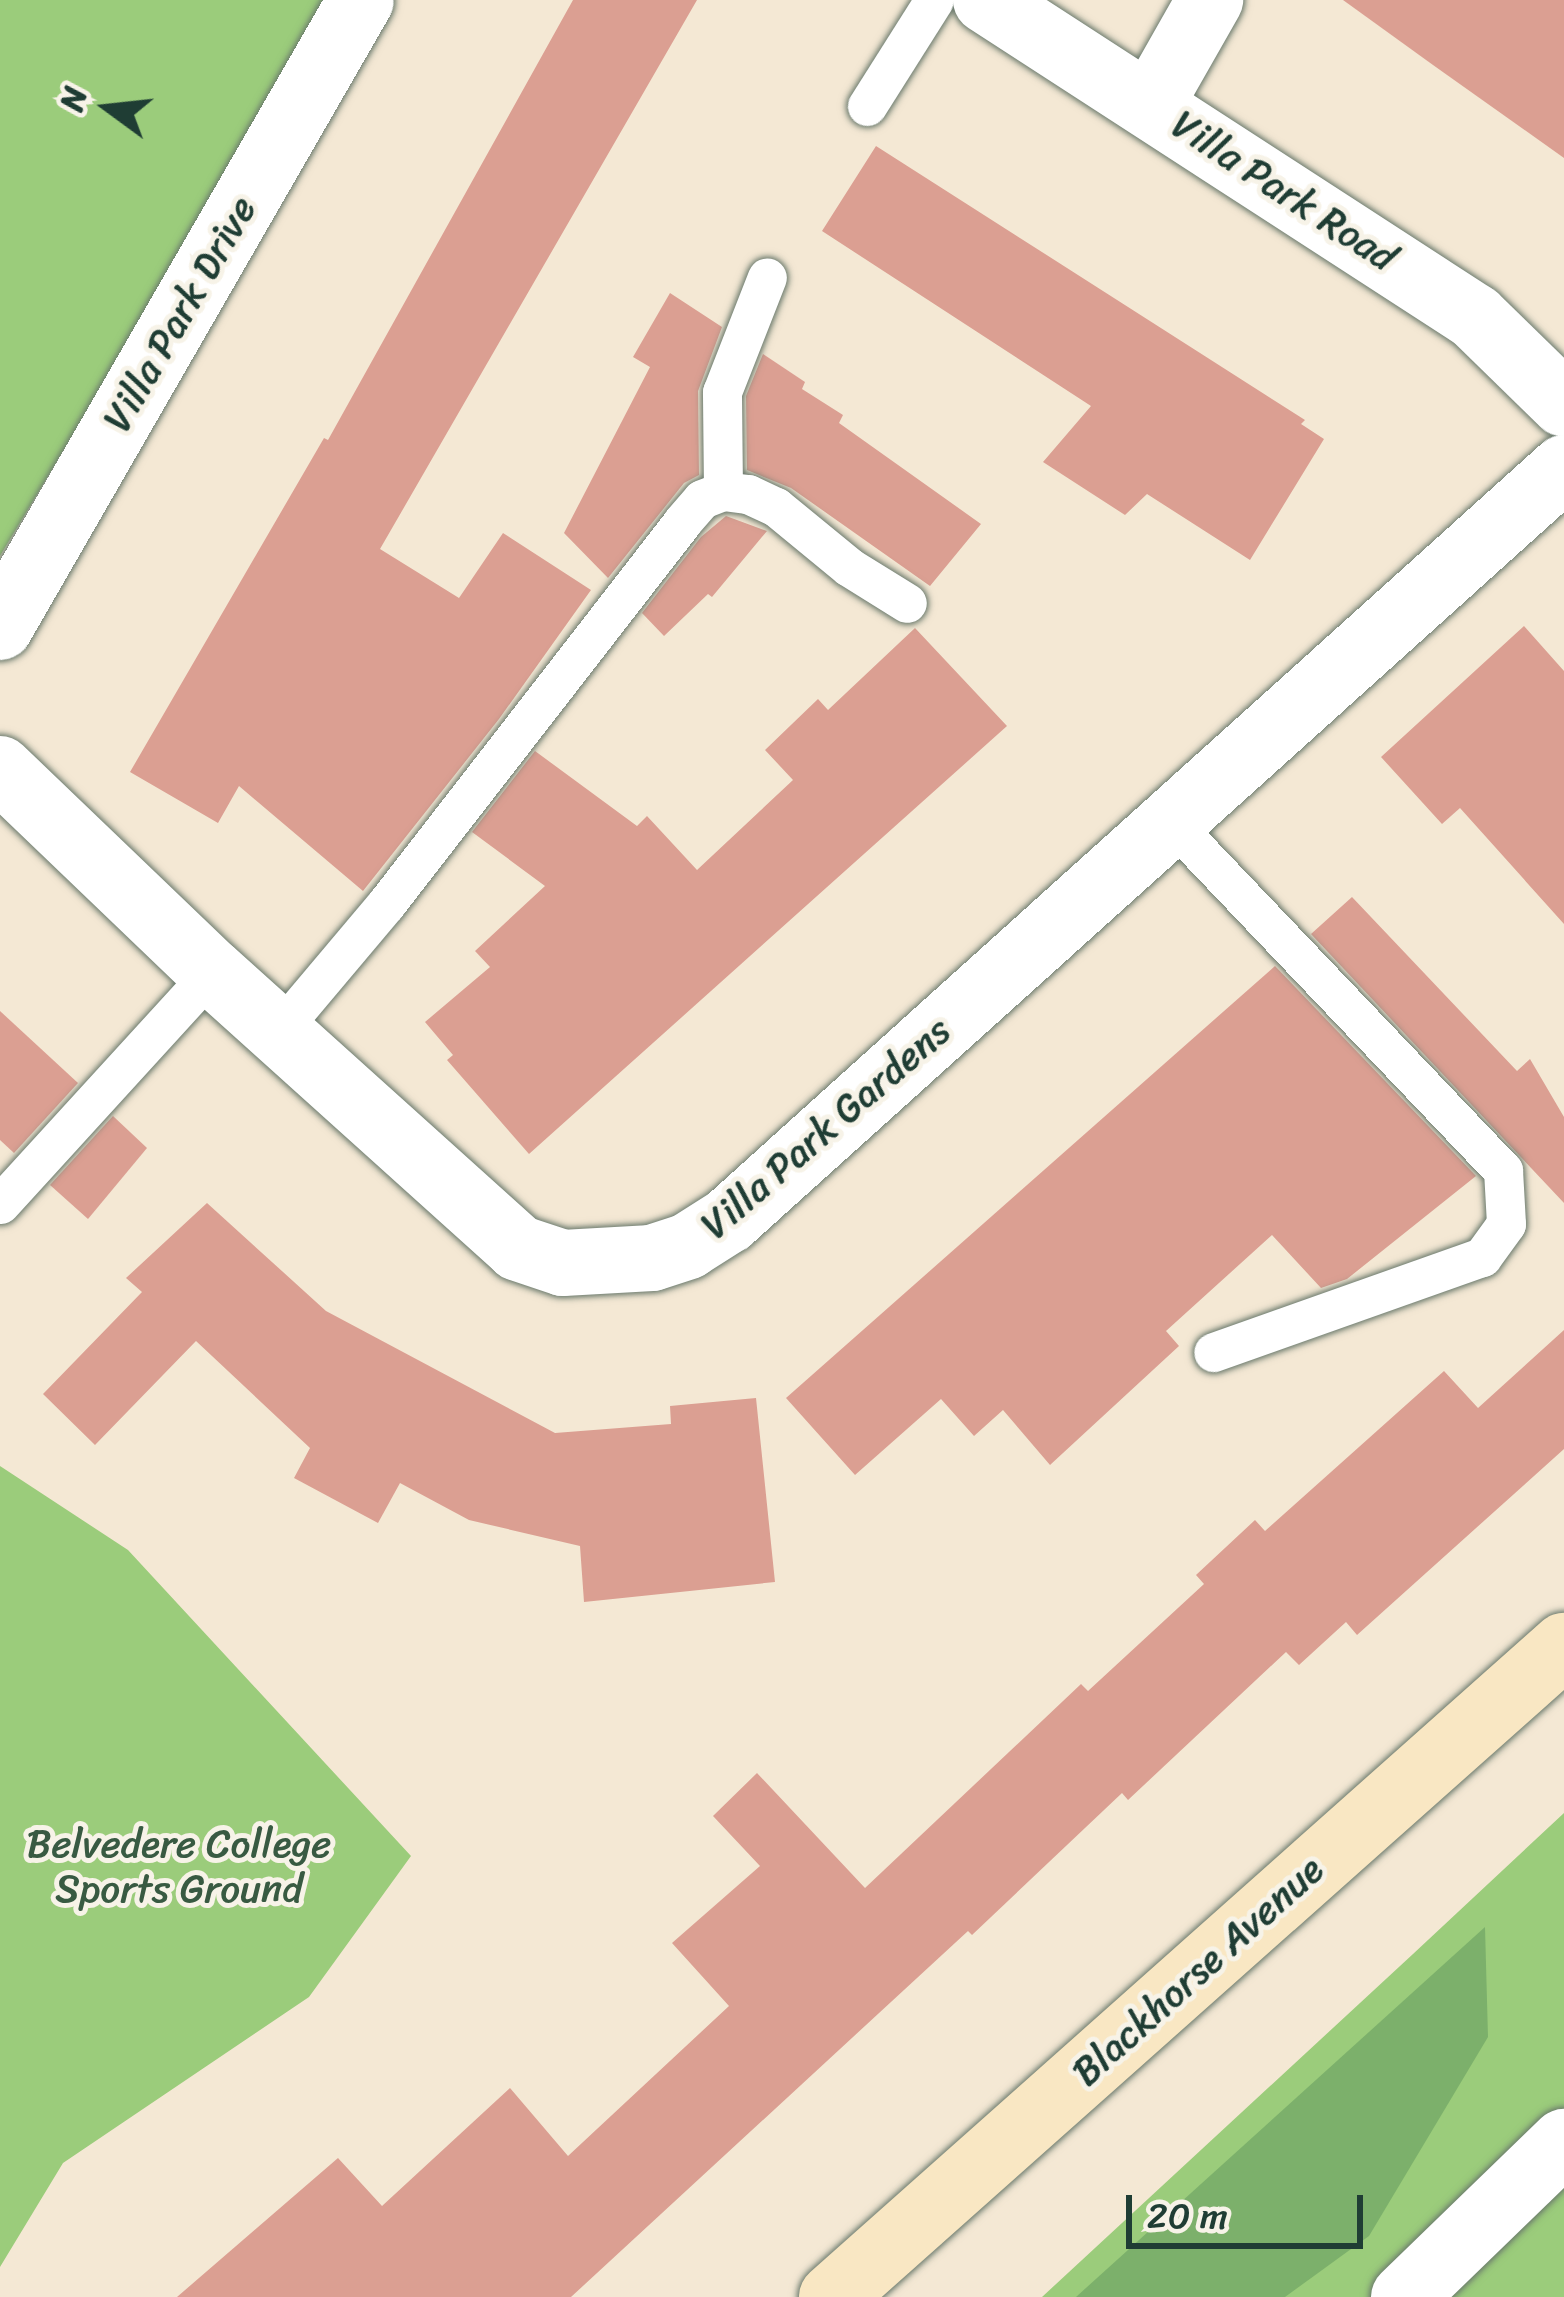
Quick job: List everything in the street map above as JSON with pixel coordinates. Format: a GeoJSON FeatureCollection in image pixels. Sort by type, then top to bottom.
{"type":"FeatureCollection","features":[{"type":"Feature","properties":{"kind":"main road","name":"Blackhorse Avenue"},"geometry":{"type":"LineString","coordinates":[[832,2297],[1564,1646]]}},
{"type":"Feature","properties":{"kind":"street","name":"Villa Park Drive"},"geometry":{"type":"LineString","coordinates":[[0,627],[361,0]]}},
{"type":"Feature","properties":{"kind":"street","name":"Villa Park Road"},"geometry":{"type":"LineString","coordinates":[[986,0],[1475,317],[1564,404]]}},
{"type":"Feature","properties":{"kind":"street"},"geometry":{"type":"LineString","coordinates":[[1151,104],[1210,0]]}},
{"type":"Feature","properties":{"kind":"street","name":"Villa Park Gardens"},"geometry":{"type":"LineString","coordinates":[[0,769],[212,972],[518,1248],[563,1264],[652,1258],[688,1246],[729,1220],[1564,468]]}},
{"type":"Feature","properties":{"kind":"street"},"geometry":{"type":"LineString","coordinates":[[1404,2297],[1564,2142]]}},
{"type":"Feature","properties":{"kind":"lane"},"geometry":{"type":"LineString","coordinates":[[868,106],[934,0]]}},
{"type":"Feature","properties":{"kind":"lane"},"geometry":{"type":"LineString","coordinates":[[723,490],[722,392],[767,277]]}},
{"type":"Feature","properties":{"kind":"lane"},"geometry":{"type":"LineString","coordinates":[[278,1031],[386,904],[702,499],[723,490],[776,507],[849,567],[907,603]]}},
{"type":"Feature","properties":{"kind":"lane"},"geometry":{"type":"LineString","coordinates":[[1172,823],[1503,1170],[1506,1224],[1482,1257],[1213,1352]]}},
{"type":"Feature","properties":{"kind":"lane"},"geometry":{"type":"LineString","coordinates":[[0,1204],[212,972]]}},
{"type":"Feature","properties":{"kind":"green space"},"geometry":{"type":"Polygon","coordinates":[[[0,0],[334,0],[0,556],[0,0]]]}},
{"type":"Feature","properties":{"kind":"green space","name":"Belvedere College Sports Ground"},"geometry":{"type":"Polygon","coordinates":[[[0,1466],[128,1550],[411,1856],[309,1997],[63,2163],[0,2267],[0,1466]]]}},
{"type":"Feature","properties":{"kind":"green space"},"geometry":{"type":"Polygon","coordinates":[[[1564,1813],[1564,2297],[1042,2297],[1413,1954],[1564,1813]]]}},
{"type":"Feature","properties":{"kind":"green space"},"geometry":{"type":"Polygon","coordinates":[[[1485,1927],[1488,2037],[1369,2236],[1285,2297],[1076,2297],[1485,1927]]]}},
{"type":"Feature","properties":{"kind":"building"},"geometry":{"type":"Polygon","coordinates":[[[573,0],[697,0],[380,549],[459,598],[503,533],[591,590],[499,719],[363,891],[239,786],[218,823],[130,772],[324,438],[328,440],[573,0]]]}},
{"type":"Feature","properties":{"kind":"building"},"geometry":{"type":"Polygon","coordinates":[[[1343,0],[1564,0],[1564,158],[1433,65],[1343,0]]]}},
{"type":"Feature","properties":{"kind":"building"},"geometry":{"type":"Polygon","coordinates":[[[876,146],[1305,420],[1301,424],[1324,439],[1250,560],[1147,494],[1125,515],[1043,462],[1091,406],[822,231],[876,146]]]}},
{"type":"Feature","properties":{"kind":"building"},"geometry":{"type":"Polygon","coordinates":[[[670,293],[722,327],[698,391],[699,475],[684,483],[608,578],[564,533],[650,367],[633,357],[670,293]]]}},
{"type":"Feature","properties":{"kind":"building"},"geometry":{"type":"Polygon","coordinates":[[[763,354],[805,382],[802,389],[843,415],[839,423],[981,524],[930,586],[791,488],[747,470],[746,396],[763,354]]]}},
{"type":"Feature","properties":{"kind":"building"},"geometry":{"type":"Polygon","coordinates":[[[726,516],[767,531],[712,597],[708,594],[664,636],[642,613],[701,537],[726,516]]]}},
{"type":"Feature","properties":{"kind":"building"},"geometry":{"type":"Polygon","coordinates":[[[1524,626],[1564,671],[1564,924],[1460,808],[1442,824],[1381,757],[1524,626]]]}},
{"type":"Feature","properties":{"kind":"building"},"geometry":{"type":"Polygon","coordinates":[[[915,628],[1007,726],[529,1154],[447,1060],[453,1055],[425,1022],[490,967],[475,951],[545,886],[472,832],[535,751],[637,826],[647,816],[697,870],[793,780],[765,750],[818,699],[828,710],[915,628]]]}},
{"type":"Feature","properties":{"kind":"building"},"geometry":{"type":"Polygon","coordinates":[[[1352,897],[1517,1071],[1530,1059],[1564,1117],[1564,1203],[1311,934],[1352,897]]]}},
{"type":"Feature","properties":{"kind":"building"},"geometry":{"type":"Polygon","coordinates":[[[1275,966],[1476,1176],[1347,1279],[1321,1288],[1272,1235],[1166,1331],[1179,1346],[1050,1465],[1003,1410],[974,1436],[941,1399],[855,1475],[786,1398],[1275,966]]]}},
{"type":"Feature","properties":{"kind":"building"},"geometry":{"type":"Polygon","coordinates":[[[0,1011],[78,1083],[14,1153],[0,1140],[0,1011]]]}},
{"type":"Feature","properties":{"kind":"building"},"geometry":{"type":"Polygon","coordinates":[[[113,1116],[147,1148],[88,1219],[50,1185],[113,1116]]]}},
{"type":"Feature","properties":{"kind":"building"},"geometry":{"type":"Polygon","coordinates":[[[207,1203],[326,1311],[555,1433],[671,1424],[670,1406],[756,1398],[775,1582],[584,1602],[580,1546],[469,1520],[400,1483],[378,1523],[294,1478],[310,1448],[196,1341],[95,1445],[43,1394],[142,1292],[126,1278],[207,1203]]]}},
{"type":"Feature","properties":{"kind":"building"},"geometry":{"type":"Polygon","coordinates":[[[1564,1330],[1564,1449],[1357,1635],[1346,1622],[1299,1665],[1286,1652],[1128,1800],[1122,1793],[972,1935],[968,1931],[571,2297],[177,2297],[338,2158],[382,2206],[510,2088],[568,2156],[729,2006],[672,1943],[760,1866],[713,1816],[757,1773],[865,1888],[1081,1684],[1088,1691],[1204,1584],[1196,1575],[1255,1520],[1265,1531],[1444,1371],[1478,1408],[1564,1330]]]}}]}
